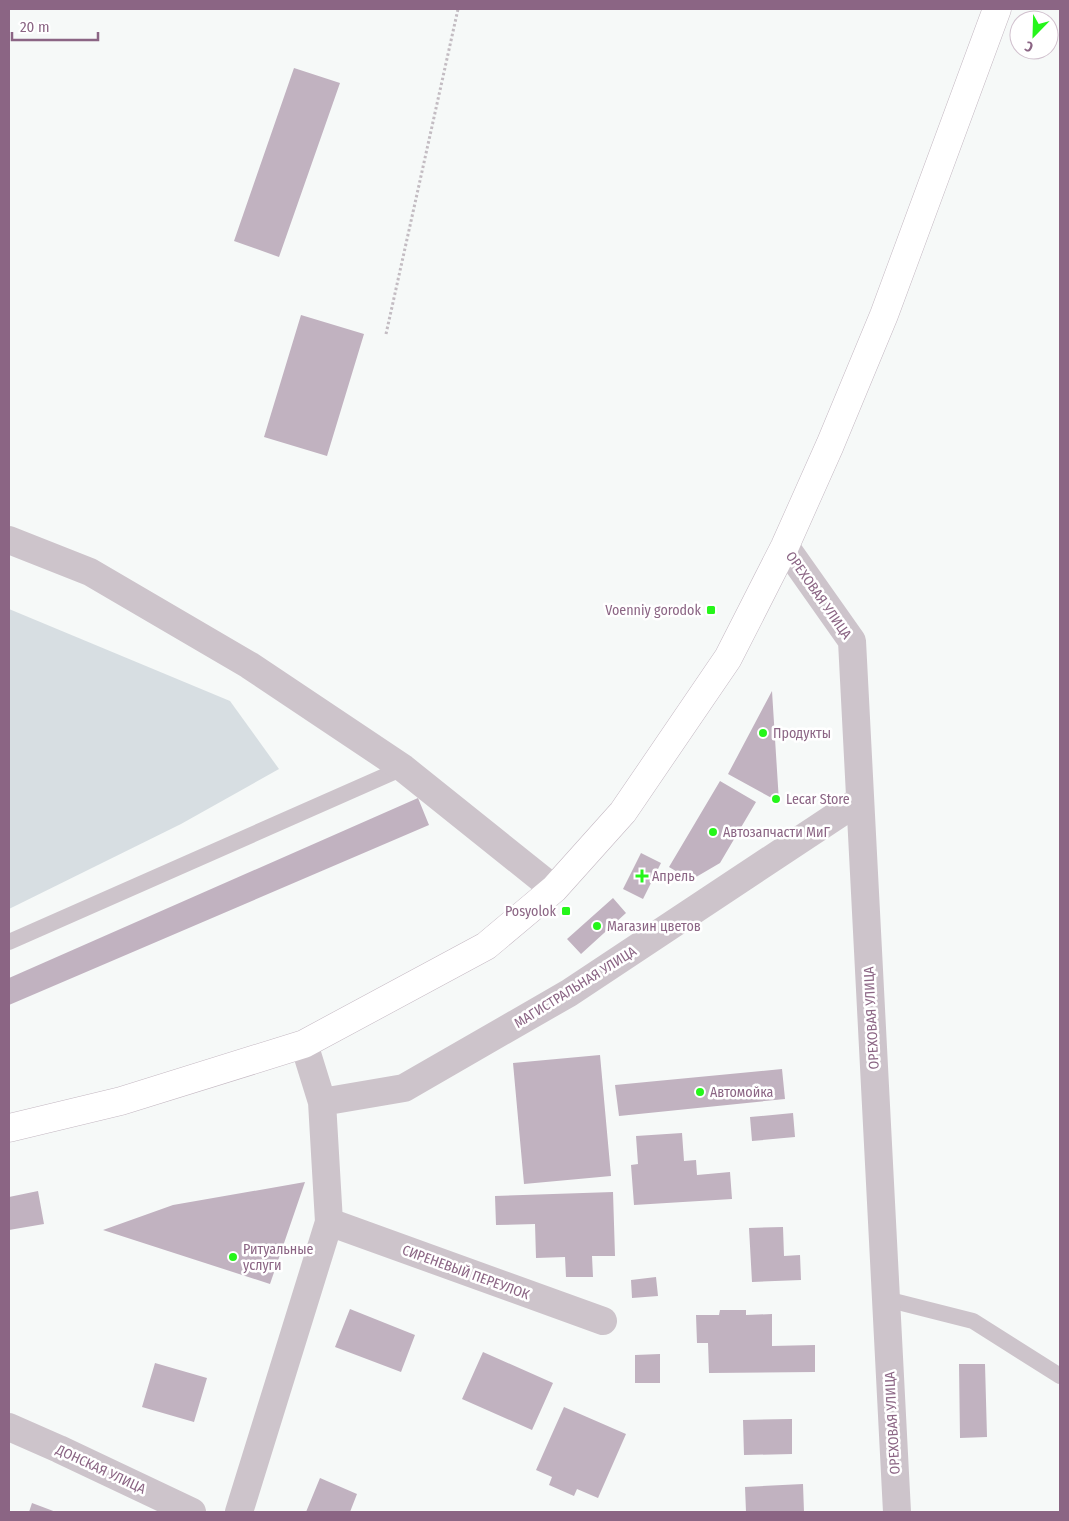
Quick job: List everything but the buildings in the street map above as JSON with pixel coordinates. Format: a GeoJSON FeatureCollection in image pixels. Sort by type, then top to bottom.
{"type":"FeatureCollection","features":[{"type":"Feature","properties":{"kind":"main road"},"geometry":{"type":"LineString","coordinates":[[9,1128],[121,1101],[304,1044],[486,946],[554,889],[623,812],[728,658],[785,546],[830,445],[884,314],[997,9]]}},
{"type":"Feature","properties":{"kind":"street"},"geometry":{"type":"LineString","coordinates":[[9,540],[90,572],[250,665],[403,768],[554,889]]}},
{"type":"Feature","properties":{"kind":"street","name":"ОРЕХОВАЯ УЛИЦА"},"geometry":{"type":"LineString","coordinates":[[785,546],[852,641],[896,1512]]}},
{"type":"Feature","properties":{"kind":"street","name":"МАГИСТРАЛЬНАЯ УЛИЦА"},"geometry":{"type":"LineString","coordinates":[[322,1102],[404,1088],[570,993],[860,800]]}},
{"type":"Feature","properties":{"kind":"street"},"geometry":{"type":"LineString","coordinates":[[239,1512],[329,1222],[322,1102],[304,1044]]}},
{"type":"Feature","properties":{"kind":"street","name":"СИРЕНЕВЫЙ ПЕРЕУЛОК"},"geometry":{"type":"LineString","coordinates":[[329,1222],[603,1321]]}},
{"type":"Feature","properties":{"kind":"street","name":"ДОНСКАЯ УЛИЦА"},"geometry":{"type":"LineString","coordinates":[[9,1427],[60,1448],[192,1512]]}},
{"type":"Feature","properties":{"kind":"lane"},"geometry":{"type":"LineString","coordinates":[[9,942],[403,768]]}},
{"type":"Feature","properties":{"kind":"lane"},"geometry":{"type":"LineString","coordinates":[[886,1299],[973,1321],[1060,1376]]}},
{"type":"Feature","properties":{"kind":"path"},"geometry":{"type":"LineString","coordinates":[[386,334],[458,9]]}},
{"type":"Feature","properties":{"kind":"shaded area"},"geometry":{"type":"Polygon","coordinates":[[[9,609],[230,701],[279,769],[181,824],[9,909],[9,609]]]}},
{"type":"Feature","properties":{"kind":"place","name":"Voenniy gorodok"},"geometry":{"type":"Point","coordinates":[711,610]}},
{"type":"Feature","properties":{"kind":"place","name":"Продукты"},"geometry":{"type":"Point","coordinates":[763,733]}},
{"type":"Feature","properties":{"kind":"place","name":"Lecar Store"},"geometry":{"type":"Point","coordinates":[776,799]}},
{"type":"Feature","properties":{"kind":"place","name":"Автозапчасти МиГ"},"geometry":{"type":"Point","coordinates":[713,832]}},
{"type":"Feature","properties":{"kind":"place","name":"Апрель"},"geometry":{"type":"Point","coordinates":[642,876]}},
{"type":"Feature","properties":{"kind":"place","name":"Posyolok"},"geometry":{"type":"Point","coordinates":[566,911]}},
{"type":"Feature","properties":{"kind":"place","name":"Магазин цветов"},"geometry":{"type":"Point","coordinates":[597,926]}},
{"type":"Feature","properties":{"kind":"place","name":"Автомойка"},"geometry":{"type":"Point","coordinates":[700,1092]}},
{"type":"Feature","properties":{"kind":"place","name":"Ритуальные услуги"},"geometry":{"type":"Point","coordinates":[233,1257]}}]}
